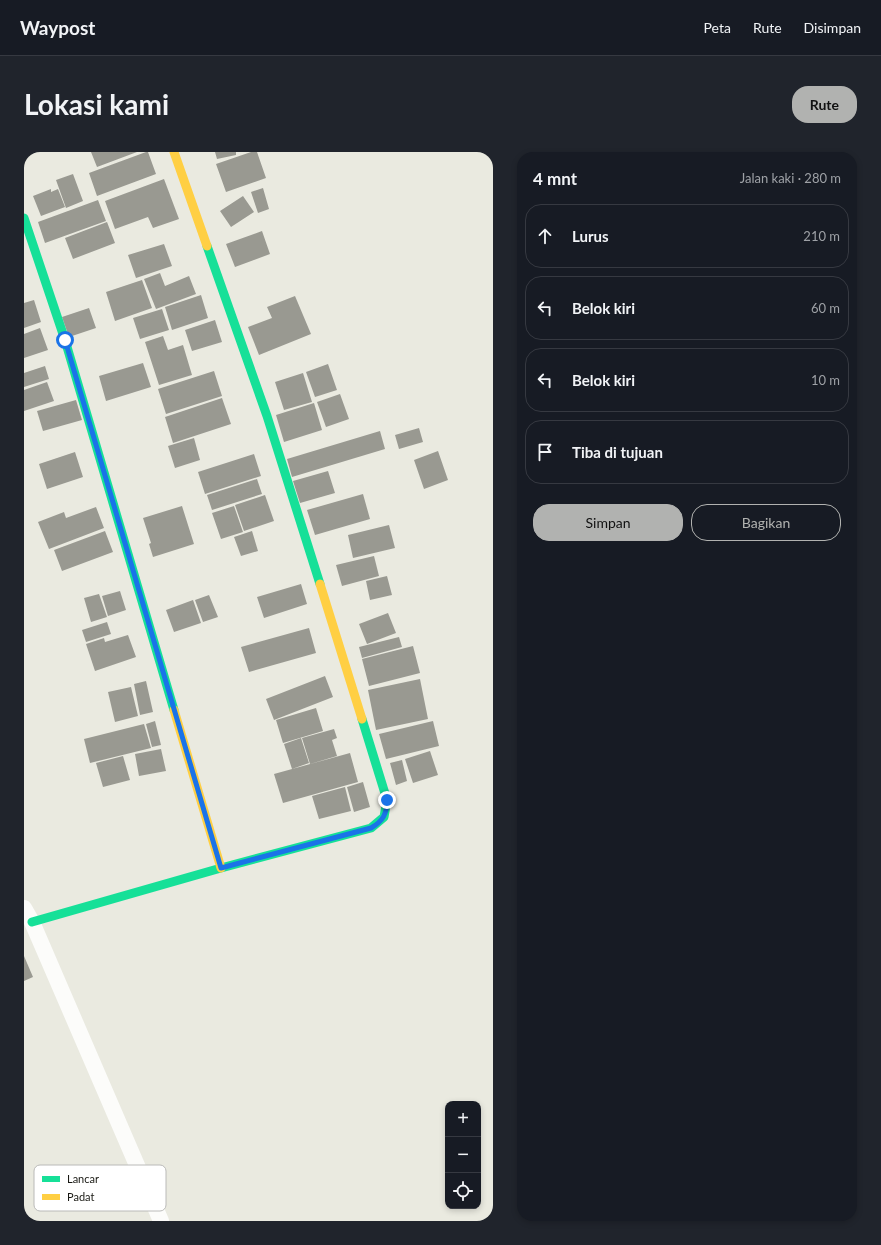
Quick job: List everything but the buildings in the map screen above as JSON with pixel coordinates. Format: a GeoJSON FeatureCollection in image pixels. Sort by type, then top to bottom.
{"type":"FeatureCollection","features":[{"type":"Feature","properties":{"kind":"street"},"geometry":{"type":"LineString","coordinates":[[32,922],[221,868],[371,828],[379,823],[387,813],[387,800],[267,416],[174,152]]}},
{"type":"Feature","properties":{"kind":"street"},"geometry":{"type":"LineString","coordinates":[[24,218],[65,340],[221,868]]}},
{"type":"Feature","properties":{"kind":"street"},"geometry":{"type":"LineString","coordinates":[[24,908],[32,922],[137,1165]]}},
{"type":"Feature","properties":{"kind":"street"},"geometry":{"type":"LineString","coordinates":[[157,1211],[161,1221]]}},
{"type":"Feature","properties":{"kind":"traffic: fast"},"geometry":{"type":"LineString","coordinates":[[24,218],[65,340],[174,710]]}},
{"type":"Feature","properties":{"kind":"traffic: fast"},"geometry":{"type":"LineString","coordinates":[[207,246],[267,416],[320,584]]}},
{"type":"Feature","properties":{"kind":"traffic: fast"},"geometry":{"type":"LineString","coordinates":[[32,922],[221,868],[371,828],[384,817],[387,800],[362,719]]}},
{"type":"Feature","properties":{"kind":"traffic: slow"},"geometry":{"type":"LineString","coordinates":[[174,152],[207,246]]}},
{"type":"Feature","properties":{"kind":"traffic: slow"},"geometry":{"type":"LineString","coordinates":[[320,584],[362,719]]}},
{"type":"Feature","properties":{"kind":"traffic: slow"},"geometry":{"type":"LineString","coordinates":[[174,710],[221,868]]}},
{"type":"Feature","properties":{"kind":"route"},"geometry":{"type":"LineString","coordinates":[[65,340],[221,868],[296,850],[371,828],[379,823],[387,813],[387,800]]}}]}
